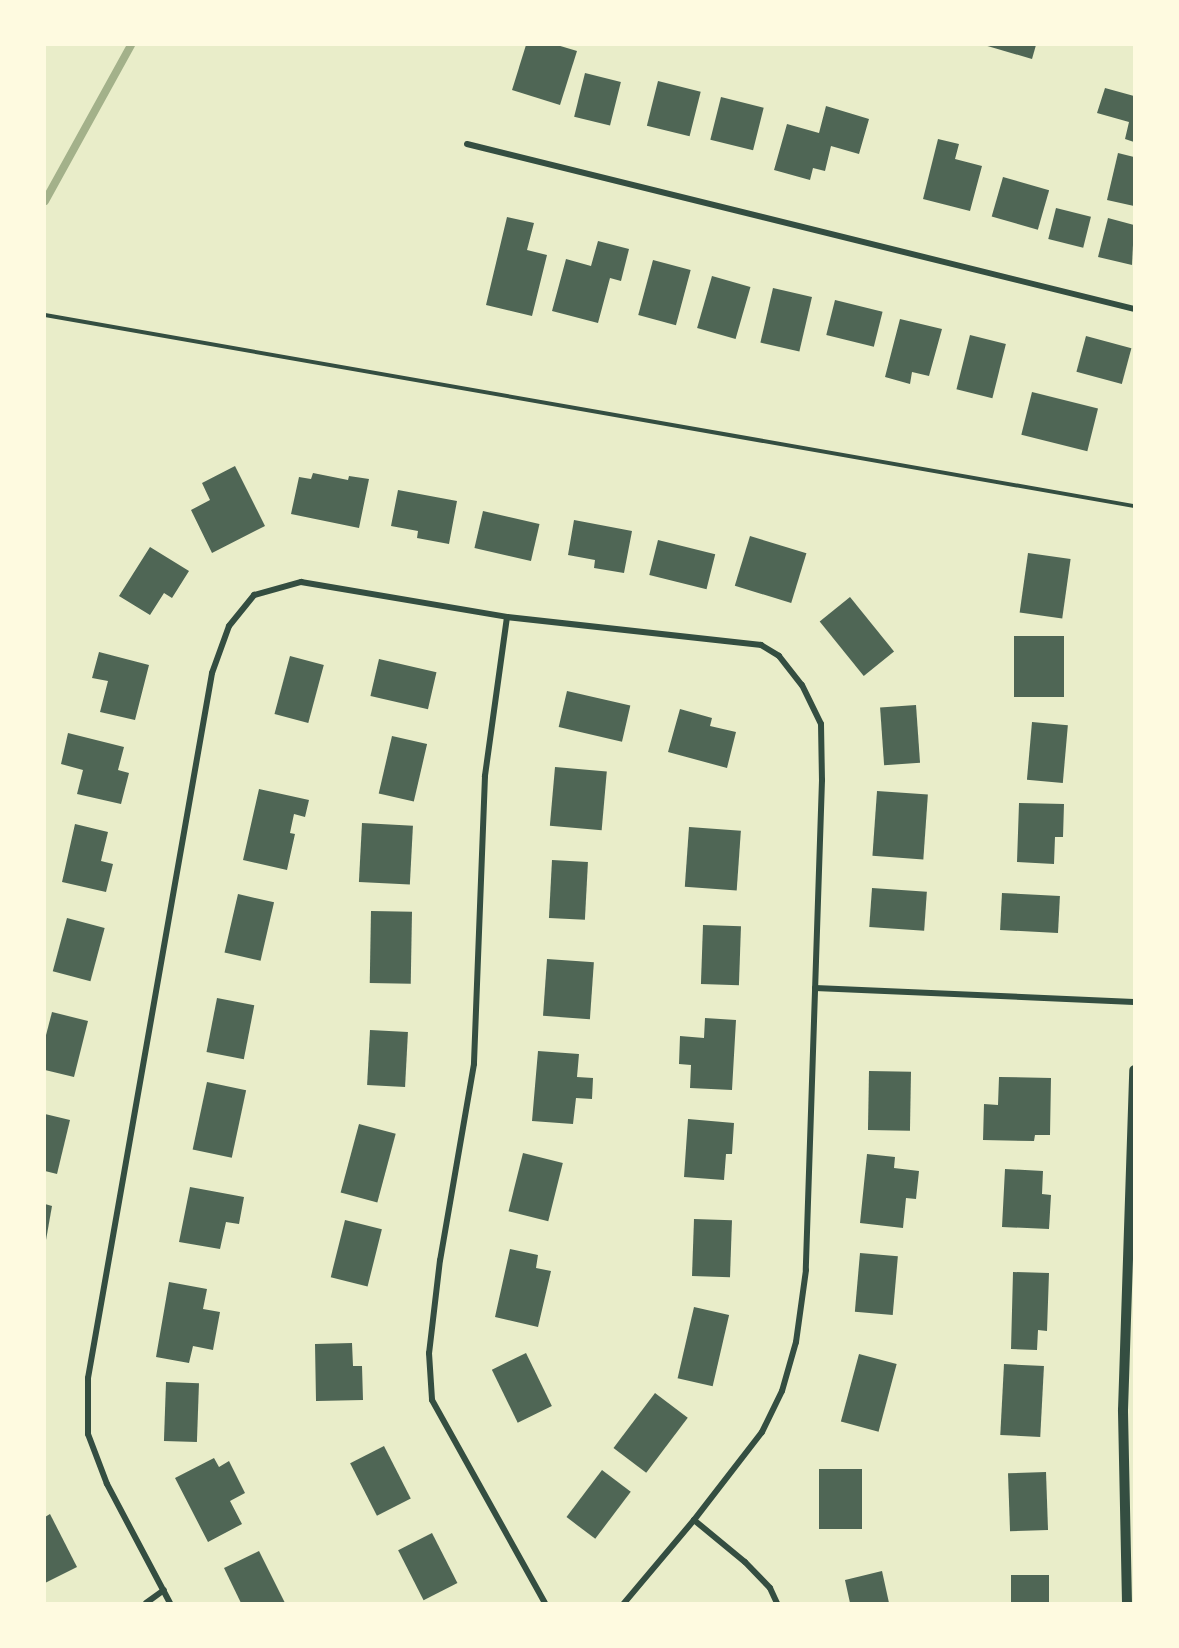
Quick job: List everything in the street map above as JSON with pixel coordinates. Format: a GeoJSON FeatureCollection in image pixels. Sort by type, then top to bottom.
{"type":"FeatureCollection","features":[{"type":"Feature","properties":{"kind":"street"},"geometry":{"type":"LineString","coordinates":[[467,144],[1134,309]]}},
{"type":"Feature","properties":{"kind":"street"},"geometry":{"type":"LineString","coordinates":[[170,1603],[107,1484],[88,1434],[88,1378],[212,673],[228,626],[254,595],[301,582],[507,617],[761,645],[779,656],[802,685],[821,724],[822,780],[806,1270],[796,1342],[782,1391],[762,1432],[694,1520],[624,1603]]}},
{"type":"Feature","properties":{"kind":"street"},"geometry":{"type":"LineString","coordinates":[[507,617],[485,776],[474,1064],[440,1260],[429,1353],[432,1400],[545,1603]]}},
{"type":"Feature","properties":{"kind":"street"},"geometry":{"type":"LineString","coordinates":[[815,988],[1134,1002]]}},
{"type":"Feature","properties":{"kind":"street"},"geometry":{"type":"LineString","coordinates":[[1127,1603],[1123,1410],[1134,1070]]}},
{"type":"Feature","properties":{"kind":"street"},"geometry":{"type":"LineString","coordinates":[[694,1520],[745,1562],[770,1588],[777,1603]]}},
{"type":"Feature","properties":{"kind":"street"},"geometry":{"type":"LineString","coordinates":[[146,1603],[164,1590]]}},
{"type":"Feature","properties":{"kind":"path"},"geometry":{"type":"LineString","coordinates":[[45,315],[1134,506]]}},
{"type":"Feature","properties":{"kind":"building"},"geometry":{"type":"Polygon","coordinates":[[[526,45],[557,45],[577,51],[560,105],[512,90],[526,45]]]}},
{"type":"Feature","properties":{"kind":"building"},"geometry":{"type":"Polygon","coordinates":[[[984,45],[1036,45],[1032,59],[984,45]]]}},
{"type":"Feature","properties":{"kind":"building"},"geometry":{"type":"Polygon","coordinates":[[[585,73],[621,82],[610,126],[574,117],[585,73]]]}},
{"type":"Feature","properties":{"kind":"building"},"geometry":{"type":"Polygon","coordinates":[[[658,81],[701,92],[690,136],[647,126],[658,81]]]}},
{"type":"Feature","properties":{"kind":"building"},"geometry":{"type":"Polygon","coordinates":[[[1105,88],[1134,96],[1134,142],[1125,139],[1129,122],[1097,113],[1105,88]]]}},
{"type":"Feature","properties":{"kind":"building"},"geometry":{"type":"Polygon","coordinates":[[[721,97],[764,108],[753,150],[710,140],[721,97]]]}},
{"type":"Feature","properties":{"kind":"building"},"geometry":{"type":"Polygon","coordinates":[[[826,106],[869,119],[859,154],[831,146],[825,171],[813,168],[810,180],[774,170],[787,124],[819,133],[826,106]]]}},
{"type":"Feature","properties":{"kind":"building"},"geometry":{"type":"Polygon","coordinates":[[[938,139],[959,144],[955,159],[982,166],[970,211],[923,199],[938,139]]]}},
{"type":"Feature","properties":{"kind":"building"},"geometry":{"type":"Polygon","coordinates":[[[1118,153],[1134,157],[1134,206],[1107,200],[1118,153]]]}},
{"type":"Feature","properties":{"kind":"building"},"geometry":{"type":"Polygon","coordinates":[[[1003,177],[1049,190],[1038,230],[992,216],[1003,177]]]}},
{"type":"Feature","properties":{"kind":"building"},"geometry":{"type":"Polygon","coordinates":[[[1056,208],[1091,217],[1083,248],[1048,239],[1056,208]]]}},
{"type":"Feature","properties":{"kind":"building"},"geometry":{"type":"Polygon","coordinates":[[[507,217],[534,223],[527,250],[547,255],[532,316],[486,305],[507,217]]]}},
{"type":"Feature","properties":{"kind":"building"},"geometry":{"type":"Polygon","coordinates":[[[1108,218],[1134,225],[1132,265],[1098,257],[1108,218]]]}},
{"type":"Feature","properties":{"kind":"building"},"geometry":{"type":"Polygon","coordinates":[[[598,241],[629,249],[621,281],[610,278],[598,323],[552,311],[566,259],[591,266],[598,241]]]}},
{"type":"Feature","properties":{"kind":"building"},"geometry":{"type":"Polygon","coordinates":[[[653,260],[691,270],[676,325],[638,315],[653,260]]]}},
{"type":"Feature","properties":{"kind":"building"},"geometry":{"type":"Polygon","coordinates":[[[712,276],[750,287],[736,339],[697,328],[712,276]]]}},
{"type":"Feature","properties":{"kind":"building"},"geometry":{"type":"Polygon","coordinates":[[[773,288],[812,297],[799,352],[760,343],[773,288]]]}},
{"type":"Feature","properties":{"kind":"building"},"geometry":{"type":"Polygon","coordinates":[[[835,300],[883,312],[874,347],[826,335],[835,300]]]}},
{"type":"Feature","properties":{"kind":"building"},"geometry":{"type":"Polygon","coordinates":[[[900,319],[942,329],[929,376],[912,372],[910,384],[885,377],[900,319]]]}},
{"type":"Feature","properties":{"kind":"building"},"geometry":{"type":"Polygon","coordinates":[[[970,335],[1006,344],[992,398],[956,389],[970,335]]]}},
{"type":"Feature","properties":{"kind":"building"},"geometry":{"type":"Polygon","coordinates":[[[1086,336],[1131,348],[1122,384],[1076,372],[1086,336]]]}},
{"type":"Feature","properties":{"kind":"building"},"geometry":{"type":"Polygon","coordinates":[[[1032,392],[1098,408],[1087,451],[1021,435],[1032,392]]]}},
{"type":"Feature","properties":{"kind":"building"},"geometry":{"type":"Polygon","coordinates":[[[235,466],[265,526],[212,553],[191,510],[210,500],[202,483],[235,466]]]}},
{"type":"Feature","properties":{"kind":"building"},"geometry":{"type":"Polygon","coordinates":[[[313,473],[348,480],[349,476],[369,479],[359,528],[291,514],[299,477],[311,479],[313,473]]]}},
{"type":"Feature","properties":{"kind":"building"},"geometry":{"type":"Polygon","coordinates":[[[398,490],[457,501],[449,544],[417,538],[418,531],[391,526],[398,490]]]}},
{"type":"Feature","properties":{"kind":"building"},"geometry":{"type":"Polygon","coordinates":[[[483,511],[540,524],[531,561],[474,548],[483,511]]]}},
{"type":"Feature","properties":{"kind":"building"},"geometry":{"type":"Polygon","coordinates":[[[574,520],[632,531],[624,573],[594,568],[595,560],[568,555],[574,520]]]}},
{"type":"Feature","properties":{"kind":"building"},"geometry":{"type":"Polygon","coordinates":[[[750,536],[806,553],[791,603],[735,586],[750,536]]]}},
{"type":"Feature","properties":{"kind":"building"},"geometry":{"type":"Polygon","coordinates":[[[658,540],[715,554],[707,589],[649,575],[658,540]]]}},
{"type":"Feature","properties":{"kind":"building"},"geometry":{"type":"Polygon","coordinates":[[[150,547],[189,571],[172,598],[164,593],[150,615],[119,596],[150,547]]]}},
{"type":"Feature","properties":{"kind":"building"},"geometry":{"type":"Polygon","coordinates":[[[1028,553],[1071,559],[1062,618],[1020,612],[1028,553]]]}},
{"type":"Feature","properties":{"kind":"building"},"geometry":{"type":"Polygon","coordinates":[[[850,597],[894,651],[864,676],[820,622],[850,597]]]}},
{"type":"Feature","properties":{"kind":"building"},"geometry":{"type":"Polygon","coordinates":[[[1014,636],[1064,636],[1064,697],[1014,697],[1014,636]]]}},
{"type":"Feature","properties":{"kind":"building"},"geometry":{"type":"Polygon","coordinates":[[[99,652],[149,665],[135,720],[100,712],[108,681],[92,678],[99,652]]]}},
{"type":"Feature","properties":{"kind":"building"},"geometry":{"type":"Polygon","coordinates":[[[290,656],[324,665],[308,723],[274,714],[290,656]]]}},
{"type":"Feature","properties":{"kind":"building"},"geometry":{"type":"Polygon","coordinates":[[[379,659],[436,672],[428,709],[370,696],[379,659]]]}},
{"type":"Feature","properties":{"kind":"building"},"geometry":{"type":"Polygon","coordinates":[[[567,691],[630,706],[622,742],[559,727],[567,691]]]}},
{"type":"Feature","properties":{"kind":"building"},"geometry":{"type":"Polygon","coordinates":[[[916,705],[920,763],[884,765],[880,708],[916,705]]]}},
{"type":"Feature","properties":{"kind":"building"},"geometry":{"type":"Polygon","coordinates":[[[680,709],[712,718],[710,726],[736,732],[727,768],[668,752],[680,709]]]}},
{"type":"Feature","properties":{"kind":"building"},"geometry":{"type":"Polygon","coordinates":[[[1032,722],[1068,725],[1063,783],[1027,780],[1032,722]]]}},
{"type":"Feature","properties":{"kind":"building"},"geometry":{"type":"Polygon","coordinates":[[[68,733],[124,747],[118,770],[129,773],[121,804],[77,794],[83,770],[61,764],[68,733]]]}},
{"type":"Feature","properties":{"kind":"building"},"geometry":{"type":"Polygon","coordinates":[[[392,736],[427,744],[414,802],[379,793],[392,736]]]}},
{"type":"Feature","properties":{"kind":"building"},"geometry":{"type":"Polygon","coordinates":[[[555,767],[607,772],[602,830],[550,826],[555,767]]]}},
{"type":"Feature","properties":{"kind":"building"},"geometry":{"type":"Polygon","coordinates":[[[259,789],[309,800],[305,817],[294,814],[290,833],[295,834],[287,870],[243,860],[259,789]]]}},
{"type":"Feature","properties":{"kind":"building"},"geometry":{"type":"Polygon","coordinates":[[[877,791],[928,795],[923,859],[872,856],[877,791]]]}},
{"type":"Feature","properties":{"kind":"building"},"geometry":{"type":"Polygon","coordinates":[[[1019,803],[1064,804],[1063,837],[1055,837],[1054,864],[1017,862],[1019,803]]]}},
{"type":"Feature","properties":{"kind":"building"},"geometry":{"type":"Polygon","coordinates":[[[362,823],[413,826],[410,885],[359,882],[362,823]]]}},
{"type":"Feature","properties":{"kind":"building"},"geometry":{"type":"Polygon","coordinates":[[[75,824],[108,832],[101,861],[113,864],[106,892],[62,882],[75,824]]]}},
{"type":"Feature","properties":{"kind":"building"},"geometry":{"type":"Polygon","coordinates":[[[689,827],[741,831],[737,890],[685,887],[689,827]]]}},
{"type":"Feature","properties":{"kind":"building"},"geometry":{"type":"Polygon","coordinates":[[[552,860],[588,862],[585,920],[549,918],[552,860]]]}},
{"type":"Feature","properties":{"kind":"building"},"geometry":{"type":"Polygon","coordinates":[[[872,888],[927,892],[924,931],[869,927],[872,888]]]}},
{"type":"Feature","properties":{"kind":"building"},"geometry":{"type":"Polygon","coordinates":[[[1002,893],[1060,896],[1058,933],[1000,930],[1002,893]]]}},
{"type":"Feature","properties":{"kind":"building"},"geometry":{"type":"Polygon","coordinates":[[[238,894],[274,902],[261,961],[225,952],[238,894]]]}},
{"type":"Feature","properties":{"kind":"building"},"geometry":{"type":"Polygon","coordinates":[[[371,911],[412,912],[411,984],[370,983],[371,911]]]}},
{"type":"Feature","properties":{"kind":"building"},"geometry":{"type":"Polygon","coordinates":[[[67,918],[105,928],[90,981],[53,971],[67,918]]]}},
{"type":"Feature","properties":{"kind":"building"},"geometry":{"type":"Polygon","coordinates":[[[703,925],[741,926],[739,985],[701,984],[703,925]]]}},
{"type":"Feature","properties":{"kind":"building"},"geometry":{"type":"Polygon","coordinates":[[[547,959],[594,962],[590,1019],[543,1016],[547,959]]]}},
{"type":"Feature","properties":{"kind":"building"},"geometry":{"type":"Polygon","coordinates":[[[217,998],[254,1005],[244,1059],[207,1052],[217,998]]]}},
{"type":"Feature","properties":{"kind":"building"},"geometry":{"type":"Polygon","coordinates":[[[52,1012],[88,1021],[74,1077],[45,1070],[45,1039],[52,1012]]]}},
{"type":"Feature","properties":{"kind":"building"},"geometry":{"type":"Polygon","coordinates":[[[705,1018],[736,1020],[732,1090],[690,1088],[691,1065],[679,1064],[680,1036],[704,1038],[705,1018]]]}},
{"type":"Feature","properties":{"kind":"building"},"geometry":{"type":"Polygon","coordinates":[[[370,1030],[408,1032],[405,1087],[367,1085],[370,1030]]]}},
{"type":"Feature","properties":{"kind":"building"},"geometry":{"type":"Polygon","coordinates":[[[538,1051],[579,1054],[577,1077],[593,1078],[592,1099],[576,1098],[573,1124],[532,1121],[538,1051]]]}},
{"type":"Feature","properties":{"kind":"building"},"geometry":{"type":"Polygon","coordinates":[[[869,1071],[911,1072],[910,1131],[868,1130],[869,1071]]]}},
{"type":"Feature","properties":{"kind":"building"},"geometry":{"type":"Polygon","coordinates":[[[999,1077],[1051,1078],[1050,1135],[1035,1135],[1034,1141],[983,1140],[984,1104],[998,1105],[999,1077]]]}},
{"type":"Feature","properties":{"kind":"building"},"geometry":{"type":"Polygon","coordinates":[[[207,1082],[246,1090],[232,1158],[193,1149],[207,1082]]]}},
{"type":"Feature","properties":{"kind":"building"},"geometry":{"type":"Polygon","coordinates":[[[45,1114],[70,1120],[57,1174],[45,1171],[45,1114]]]}},
{"type":"Feature","properties":{"kind":"building"},"geometry":{"type":"Polygon","coordinates":[[[688,1119],[734,1123],[732,1154],[726,1154],[724,1180],[684,1177],[688,1119]]]}},
{"type":"Feature","properties":{"kind":"building"},"geometry":{"type":"Polygon","coordinates":[[[359,1124],[396,1134],[377,1202],[341,1193],[359,1124]]]}},
{"type":"Feature","properties":{"kind":"building"},"geometry":{"type":"Polygon","coordinates":[[[523,1153],[563,1163],[548,1221],[508,1211],[523,1153]]]}},
{"type":"Feature","properties":{"kind":"building"},"geometry":{"type":"Polygon","coordinates":[[[867,1154],[895,1157],[894,1168],[919,1171],[916,1199],[906,1198],[903,1228],[860,1223],[867,1154]]]}},
{"type":"Feature","properties":{"kind":"building"},"geometry":{"type":"Polygon","coordinates":[[[1005,1169],[1043,1171],[1042,1194],[1051,1195],[1049,1229],[1002,1227],[1005,1169]]]}},
{"type":"Feature","properties":{"kind":"building"},"geometry":{"type":"Polygon","coordinates":[[[190,1187],[244,1197],[239,1224],[226,1222],[220,1249],[179,1242],[190,1187]]]}},
{"type":"Feature","properties":{"kind":"building"},"geometry":{"type":"Polygon","coordinates":[[[45,1204],[52,1206],[46,1240],[45,1240],[45,1204]]]}},
{"type":"Feature","properties":{"kind":"building"},"geometry":{"type":"Polygon","coordinates":[[[694,1219],[732,1220],[730,1277],[692,1276],[694,1219]]]}},
{"type":"Feature","properties":{"kind":"building"},"geometry":{"type":"Polygon","coordinates":[[[345,1220],[382,1229],[368,1286],[331,1277],[345,1220]]]}},
{"type":"Feature","properties":{"kind":"building"},"geometry":{"type":"Polygon","coordinates":[[[510,1249],[538,1255],[536,1268],[551,1271],[538,1327],[495,1317],[510,1249]]]}},
{"type":"Feature","properties":{"kind":"building"},"geometry":{"type":"Polygon","coordinates":[[[860,1253],[898,1256],[893,1315],[855,1312],[860,1253]]]}},
{"type":"Feature","properties":{"kind":"building"},"geometry":{"type":"Polygon","coordinates":[[[1013,1272],[1049,1273],[1047,1331],[1038,1330],[1037,1350],[1011,1349],[1013,1272]]]}},
{"type":"Feature","properties":{"kind":"building"},"geometry":{"type":"Polygon","coordinates":[[[169,1282],[207,1289],[203,1309],[220,1312],[213,1350],[193,1346],[189,1363],[156,1357],[169,1282]]]}},
{"type":"Feature","properties":{"kind":"building"},"geometry":{"type":"Polygon","coordinates":[[[694,1307],[729,1315],[713,1386],[678,1378],[694,1307]]]}},
{"type":"Feature","properties":{"kind":"building"},"geometry":{"type":"Polygon","coordinates":[[[352,1343],[353,1366],[362,1366],[363,1400],[316,1401],[315,1344],[352,1343]]]}},
{"type":"Feature","properties":{"kind":"building"},"geometry":{"type":"Polygon","coordinates":[[[526,1353],[552,1406],[518,1423],[492,1370],[526,1353]]]}},
{"type":"Feature","properties":{"kind":"building"},"geometry":{"type":"Polygon","coordinates":[[[859,1354],[897,1364],[879,1432],[841,1422],[859,1354]]]}},
{"type":"Feature","properties":{"kind":"building"},"geometry":{"type":"Polygon","coordinates":[[[1004,1364],[1044,1366],[1040,1437],[1000,1435],[1004,1364]]]}},
{"type":"Feature","properties":{"kind":"building"},"geometry":{"type":"Polygon","coordinates":[[[166,1382],[199,1383],[197,1442],[164,1441],[166,1382]]]}},
{"type":"Feature","properties":{"kind":"building"},"geometry":{"type":"Polygon","coordinates":[[[655,1393],[688,1418],[646,1473],[613,1448],[655,1393]]]}},
{"type":"Feature","properties":{"kind":"building"},"geometry":{"type":"Polygon","coordinates":[[[384,1446],[411,1499],[377,1516],[350,1463],[384,1446]]]}},
{"type":"Feature","properties":{"kind":"building"},"geometry":{"type":"Polygon","coordinates":[[[214,1458],[219,1467],[229,1461],[245,1493],[230,1501],[242,1524],[208,1542],[175,1478],[214,1458]]]}},
{"type":"Feature","properties":{"kind":"building"},"geometry":{"type":"Polygon","coordinates":[[[819,1469],[862,1469],[862,1529],[819,1529],[819,1469]]]}},
{"type":"Feature","properties":{"kind":"building"},"geometry":{"type":"Polygon","coordinates":[[[602,1470],[631,1492],[595,1539],[566,1517],[602,1470]]]}},
{"type":"Feature","properties":{"kind":"building"},"geometry":{"type":"Polygon","coordinates":[[[1046,1472],[1048,1530],[1010,1531],[1008,1473],[1046,1472]]]}},
{"type":"Feature","properties":{"kind":"building"},"geometry":{"type":"Polygon","coordinates":[[[50,1514],[77,1567],[45,1583],[45,1517],[50,1514]]]}},
{"type":"Feature","properties":{"kind":"building"},"geometry":{"type":"Polygon","coordinates":[[[432,1533],[457,1583],[424,1600],[398,1550],[432,1533]]]}},
{"type":"Feature","properties":{"kind":"building"},"geometry":{"type":"Polygon","coordinates":[[[259,1551],[285,1603],[241,1603],[224,1568],[259,1551]]]}},
{"type":"Feature","properties":{"kind":"building"},"geometry":{"type":"Polygon","coordinates":[[[882,1571],[889,1603],[850,1603],[845,1580],[882,1571]]]}},
{"type":"Feature","properties":{"kind":"building"},"geometry":{"type":"Polygon","coordinates":[[[1011,1575],[1049,1575],[1049,1603],[1011,1603],[1011,1575]]]}},
{"type":"Feature","properties":{"kind":"waterway"},"geometry":{"type":"LineString","coordinates":[[45,201],[131,45]]}}]}
